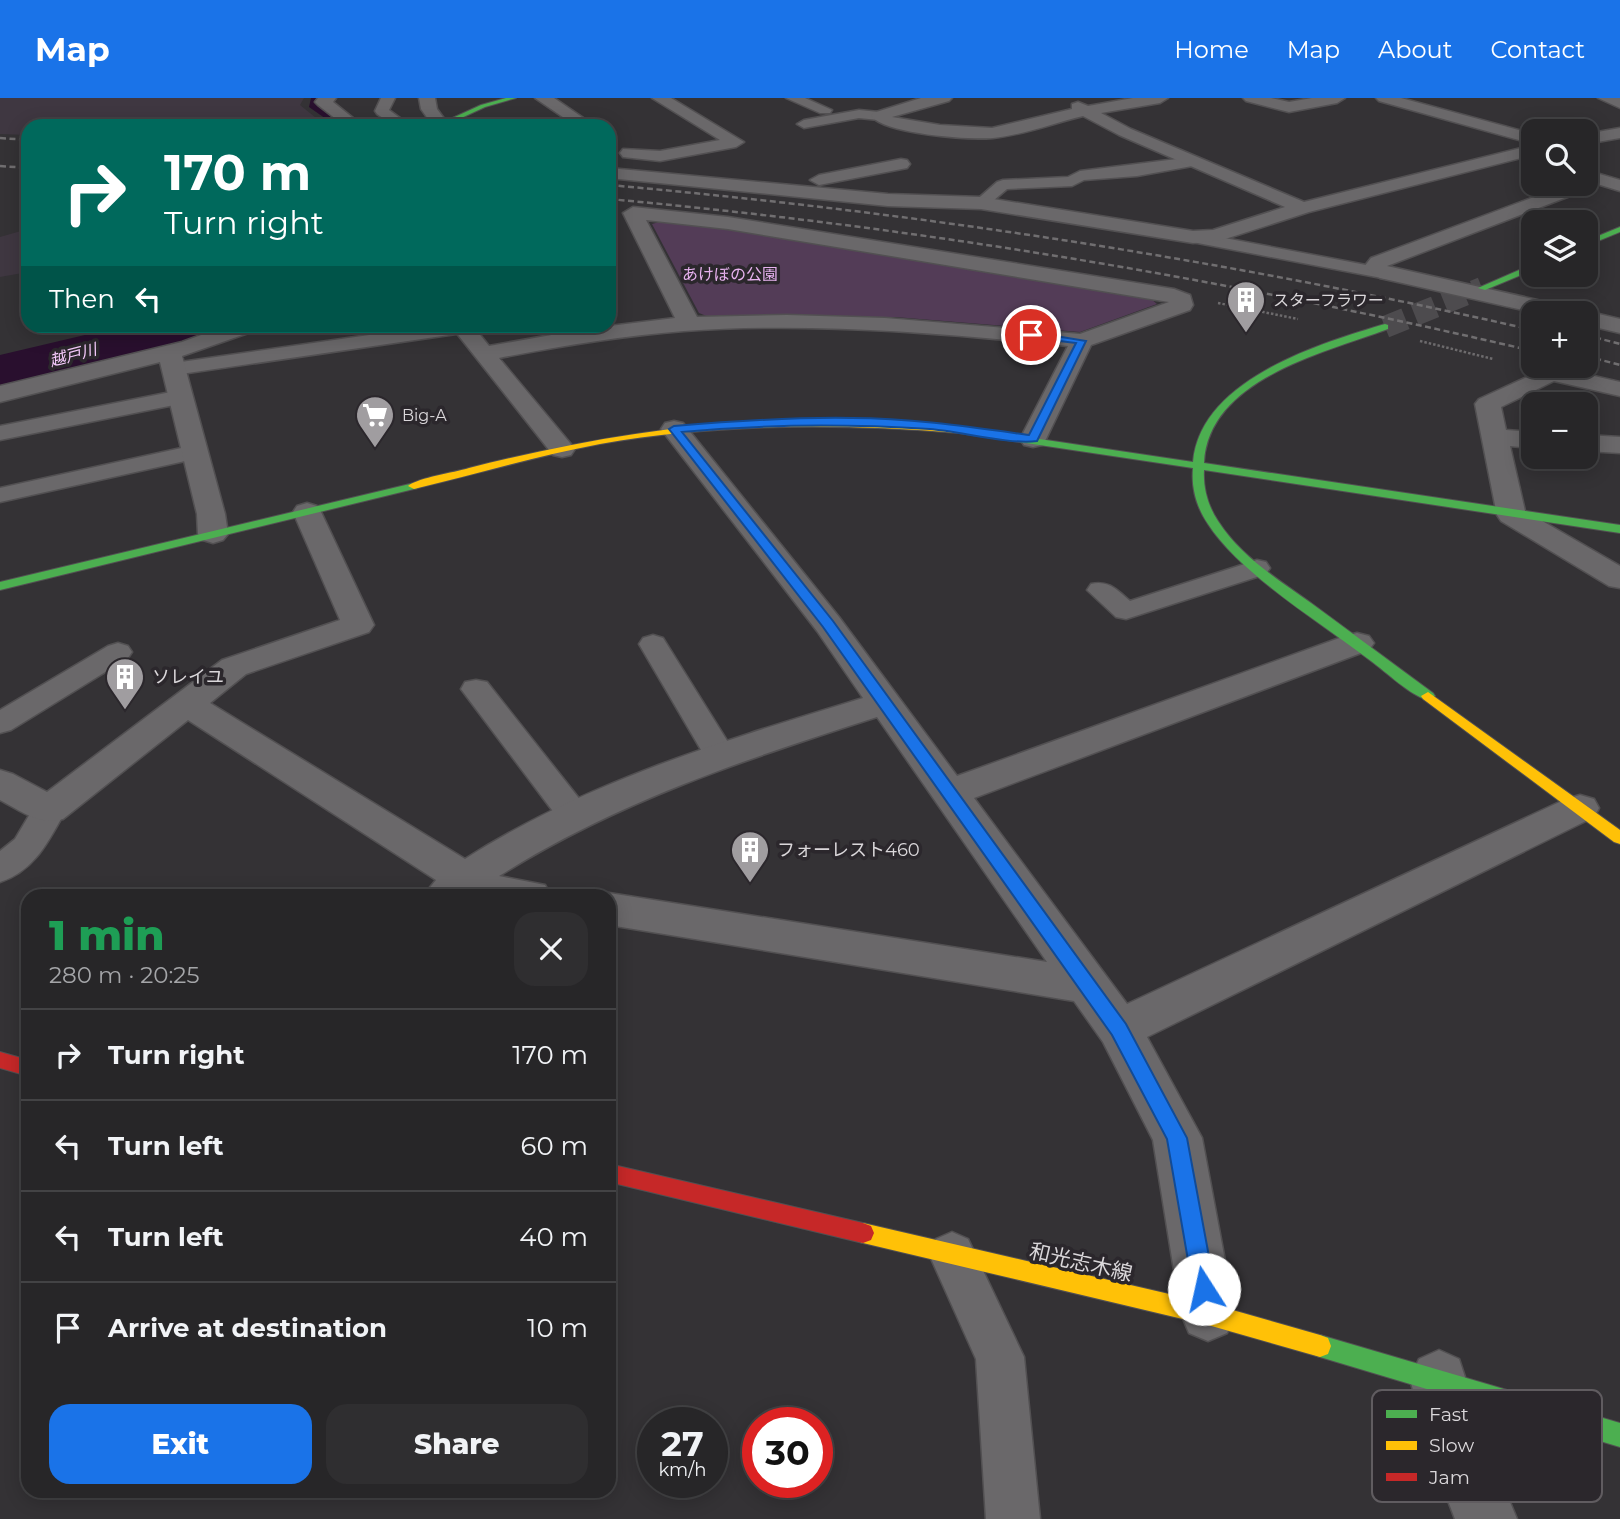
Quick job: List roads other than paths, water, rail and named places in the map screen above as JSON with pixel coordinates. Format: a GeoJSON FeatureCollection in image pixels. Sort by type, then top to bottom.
{"type":"FeatureCollection","features":[{"type":"Feature","properties":{"kind":"street"},"geometry":{"type":"LineString","coordinates":[[328,98],[323,102],[346,119]]}},
{"type":"Feature","properties":{"kind":"street"},"geometry":{"type":"LineString","coordinates":[[426,98],[433,119]]}},
{"type":"Feature","properties":{"kind":"street"},"geometry":{"type":"LineString","coordinates":[[450,119],[482,106],[513,98]]}},
{"type":"Feature","properties":{"kind":"street"},"geometry":{"type":"LineString","coordinates":[[543,98],[576,119]]}},
{"type":"Feature","properties":{"kind":"street"},"geometry":{"type":"LineString","coordinates":[[620,150],[660,156],[741,146],[660,98]]}},
{"type":"Feature","properties":{"kind":"street"},"geometry":{"type":"LineString","coordinates":[[879,116],[914,104],[944,98]]}},
{"type":"Feature","properties":{"kind":"street"},"geometry":{"type":"LineString","coordinates":[[1061,98],[1125,132],[1303,208]]}},
{"type":"Feature","properties":{"kind":"street"},"geometry":{"type":"LineString","coordinates":[[879,116],[889,122],[940,130],[992,133],[1085,111],[1160,98]]}},
{"type":"Feature","properties":{"kind":"street"},"geometry":{"type":"LineString","coordinates":[[1251,98],[1289,107],[1337,98]]}},
{"type":"Feature","properties":{"kind":"street"},"geometry":{"type":"LineString","coordinates":[[1384,98],[1521,136]]}},
{"type":"Feature","properties":{"kind":"street"},"geometry":{"type":"LineString","coordinates":[[1606,98],[1620,103]]}},
{"type":"Feature","properties":{"kind":"street"},"geometry":{"type":"LineString","coordinates":[[1598,137],[1620,133]]}},
{"type":"Feature","properties":{"kind":"street"},"geometry":{"type":"LineString","coordinates":[[616,174],[799,187],[888,200],[981,203],[1193,237],[1215,236],[1303,208],[1521,155]]}},
{"type":"Feature","properties":{"kind":"street"},"geometry":{"type":"LineString","coordinates":[[799,187],[901,164]]}},
{"type":"Feature","properties":{"kind":"street"},"geometry":{"type":"LineString","coordinates":[[778,170],[799,187]]}},
{"type":"Feature","properties":{"kind":"street"},"geometry":{"type":"LineString","coordinates":[[1598,182],[1620,186]]}},
{"type":"Feature","properties":{"kind":"street"},"geometry":{"type":"LineString","coordinates":[[1521,303],[1387,274],[1374,267],[1378,262],[1547,196]]}},
{"type":"Feature","properties":{"kind":"street"},"geometry":{"type":"LineString","coordinates":[[616,214],[638,223],[729,223],[1174,296],[1182,300],[1182,305],[1082,341],[901,324],[690,324],[616,329]]}},
{"type":"Feature","properties":{"kind":"street"},"geometry":{"type":"LineString","coordinates":[[620,233],[638,223]]}},
{"type":"Feature","properties":{"kind":"street"},"geometry":{"type":"LineString","coordinates":[[638,223],[690,324]]}},
{"type":"Feature","properties":{"kind":"street"},"geometry":{"type":"LineString","coordinates":[[1598,239],[1620,229]]}},
{"type":"Feature","properties":{"kind":"street"},"geometry":{"type":"LineString","coordinates":[[1482,288],[1521,272]]}},
{"type":"Feature","properties":{"kind":"street"},"geometry":{"type":"LineString","coordinates":[[1598,321],[1620,326]]}},
{"type":"Feature","properties":{"kind":"street"},"geometry":{"type":"LineString","coordinates":[[1385,327],[1259,380],[1231,398],[1212,420],[1200,440],[1197,465],[1203,504],[1216,525],[1256,568],[1620,838]]}},
{"type":"Feature","properties":{"kind":"street"},"geometry":{"type":"LineString","coordinates":[[0,394],[172,361],[231,333]]}},
{"type":"Feature","properties":{"kind":"street"},"geometry":{"type":"LineString","coordinates":[[467,333],[562,449]]}},
{"type":"Feature","properties":{"kind":"street"},"geometry":{"type":"LineString","coordinates":[[482,354],[575,333]]}},
{"type":"Feature","properties":{"kind":"street"},"geometry":{"type":"LineString","coordinates":[[1033,439],[1082,341]]}},
{"type":"Feature","properties":{"kind":"street"},"geometry":{"type":"LineString","coordinates":[[172,361],[211,514],[213,534]]}},
{"type":"Feature","properties":{"kind":"street"},"geometry":{"type":"LineString","coordinates":[[1620,389],[1552,373],[1488,404],[1511,515],[1620,579]]}},
{"type":"Feature","properties":{"kind":"street"},"geometry":{"type":"LineString","coordinates":[[0,586],[562,449],[674,429],[740,423],[853,421],[936,426],[1511,515],[1620,529]]}},
{"type":"Feature","properties":{"kind":"street"},"geometry":{"type":"LineString","coordinates":[[674,429],[828,624],[1119,1029],[1177,1138],[1208,1314]]}},
{"type":"Feature","properties":{"kind":"street"},"geometry":{"type":"LineString","coordinates":[[1497,438],[1521,439]]}},
{"type":"Feature","properties":{"kind":"street"},"geometry":{"type":"LineString","coordinates":[[1598,444],[1620,445]]}},
{"type":"Feature","properties":{"kind":"street"},"geometry":{"type":"LineString","coordinates":[[0,783],[49,810],[234,667],[358,625],[307,512]]}},
{"type":"Feature","properties":{"kind":"street"},"geometry":{"type":"LineString","coordinates":[[949,793],[1357,643]]}},
{"type":"Feature","properties":{"kind":"street"},"geometry":{"type":"LineString","coordinates":[[454,887],[573,814],[720,755],[885,703]]}},
{"type":"Feature","properties":{"kind":"street"},"geometry":{"type":"LineString","coordinates":[[187,704],[454,887],[479,889]]}},
{"type":"Feature","properties":{"kind":"street"},"geometry":{"type":"LineString","coordinates":[[1119,1029],[1580,808]]}},
{"type":"Feature","properties":{"kind":"street"},"geometry":{"type":"LineString","coordinates":[[616,910],[1088,986]]}},
{"type":"Feature","properties":{"kind":"street"},"geometry":{"type":"LineString","coordinates":[[0,1060],[21,1066]]}},
{"type":"Feature","properties":{"kind":"street","name":"和光志木線"},"geometry":{"type":"LineString","coordinates":[[616,1175],[1208,1314],[1472,1390]]}},
{"type":"Feature","properties":{"kind":"street"},"geometry":{"type":"LineString","coordinates":[[1439,1380],[1442,1390]]}},
{"type":"Feature","properties":{"kind":"street","name":"和光志木線"},"geometry":{"type":"LineString","coordinates":[[1602,1430],[1620,1435]]}},
{"type":"Feature","properties":{"kind":"street"},"geometry":{"type":"LineString","coordinates":[[1479,1502],[1486,1519]]}},
{"type":"Feature","properties":{"kind":"lane"},"geometry":{"type":"LineString","coordinates":[[388,98],[382,111],[394,119]]}},
{"type":"Feature","properties":{"kind":"lane"},"geometry":{"type":"LineString","coordinates":[[793,98],[825,110]]}},
{"type":"Feature","properties":{"kind":"lane"},"geometry":{"type":"LineString","coordinates":[[804,124],[859,114],[879,116]]}},
{"type":"Feature","properties":{"kind":"lane"},"geometry":{"type":"LineString","coordinates":[[981,203],[1003,185],[1072,181],[1080,176],[1193,162]]}},
{"type":"Feature","properties":{"kind":"lane"},"geometry":{"type":"LineString","coordinates":[[1193,237],[1387,274]]}},
{"type":"Feature","properties":{"kind":"lane"},"geometry":{"type":"LineString","coordinates":[[172,361],[404,333]]}},
{"type":"Feature","properties":{"kind":"lane"},"geometry":{"type":"LineString","coordinates":[[0,433],[181,397]]}},
{"type":"Feature","properties":{"kind":"lane"},"geometry":{"type":"LineString","coordinates":[[0,495],[195,452]]}},
{"type":"Feature","properties":{"kind":"lane"},"geometry":{"type":"LineString","coordinates":[[1101,590],[1126,611],[1256,568]]}},
{"type":"Feature","properties":{"kind":"lane"},"geometry":{"type":"LineString","coordinates":[[653,644],[720,755]]}},
{"type":"Feature","properties":{"kind":"lane"},"geometry":{"type":"LineString","coordinates":[[0,723],[118,652]]}},
{"type":"Feature","properties":{"kind":"lane"},"geometry":{"type":"LineString","coordinates":[[476,689],[573,814]]}},
{"type":"Feature","properties":{"kind":"lane"},"geometry":{"type":"LineString","coordinates":[[0,869],[27,848],[49,810]]}},
{"type":"Feature","properties":{"kind":"lane"},"geometry":{"type":"LineString","coordinates":[[952,1254],[1000,1357],[1013,1519]]}},
{"type":"Feature","properties":{"kind":"waterway","name":"越戸川"},"geometry":{"type":"LineString","coordinates":[[314,98],[312,105],[331,119]]}},
{"type":"Feature","properties":{"kind":"waterway","name":"越戸川"},"geometry":{"type":"LineString","coordinates":[[0,374],[162,333]]}},
{"type":"Feature","properties":{"kind":"tunnel"},"geometry":{"type":"LineString","coordinates":[[1385,327],[1482,288]]}},
{"type":"Feature","properties":{"kind":"railway"},"geometry":{"type":"LineString","coordinates":[[0,138],[21,140]]}},
{"type":"Feature","properties":{"kind":"railway"},"geometry":{"type":"LineString","coordinates":[[0,166],[21,168]]}},
{"type":"Feature","properties":{"kind":"railway"},"geometry":{"type":"LineString","coordinates":[[616,186],[843,210],[1074,242],[1303,282],[1521,327]]}},
{"type":"Feature","properties":{"kind":"railway"},"geometry":{"type":"LineString","coordinates":[[616,200],[843,225],[1074,259],[1303,301],[1521,348]]}},
{"type":"Feature","properties":{"kind":"railway"},"geometry":{"type":"LineString","coordinates":[[1598,338],[1620,344]]}},
{"type":"Feature","properties":{"kind":"railway"},"geometry":{"type":"LineString","coordinates":[[1598,359],[1620,365]]}},
{"type":"Feature","properties":{"kind":"place","name":"スターフラワー"},"geometry":{"type":"Point","coordinates":[1246,334]}},
{"type":"Feature","properties":{"kind":"place","name":"Big-A"},"geometry":{"type":"Point","coordinates":[375,449]}},
{"type":"Feature","properties":{"kind":"place","name":"ソレイユ"},"geometry":{"type":"Point","coordinates":[125,711]}},
{"type":"Feature","properties":{"kind":"place","name":"フォーレスト460"},"geometry":{"type":"Point","coordinates":[750,884]}},
{"type":"Feature","properties":{"kind":"park label","name":"あけぼの公園"},"geometry":{"type":"Point","coordinates":[730,274]}}]}
